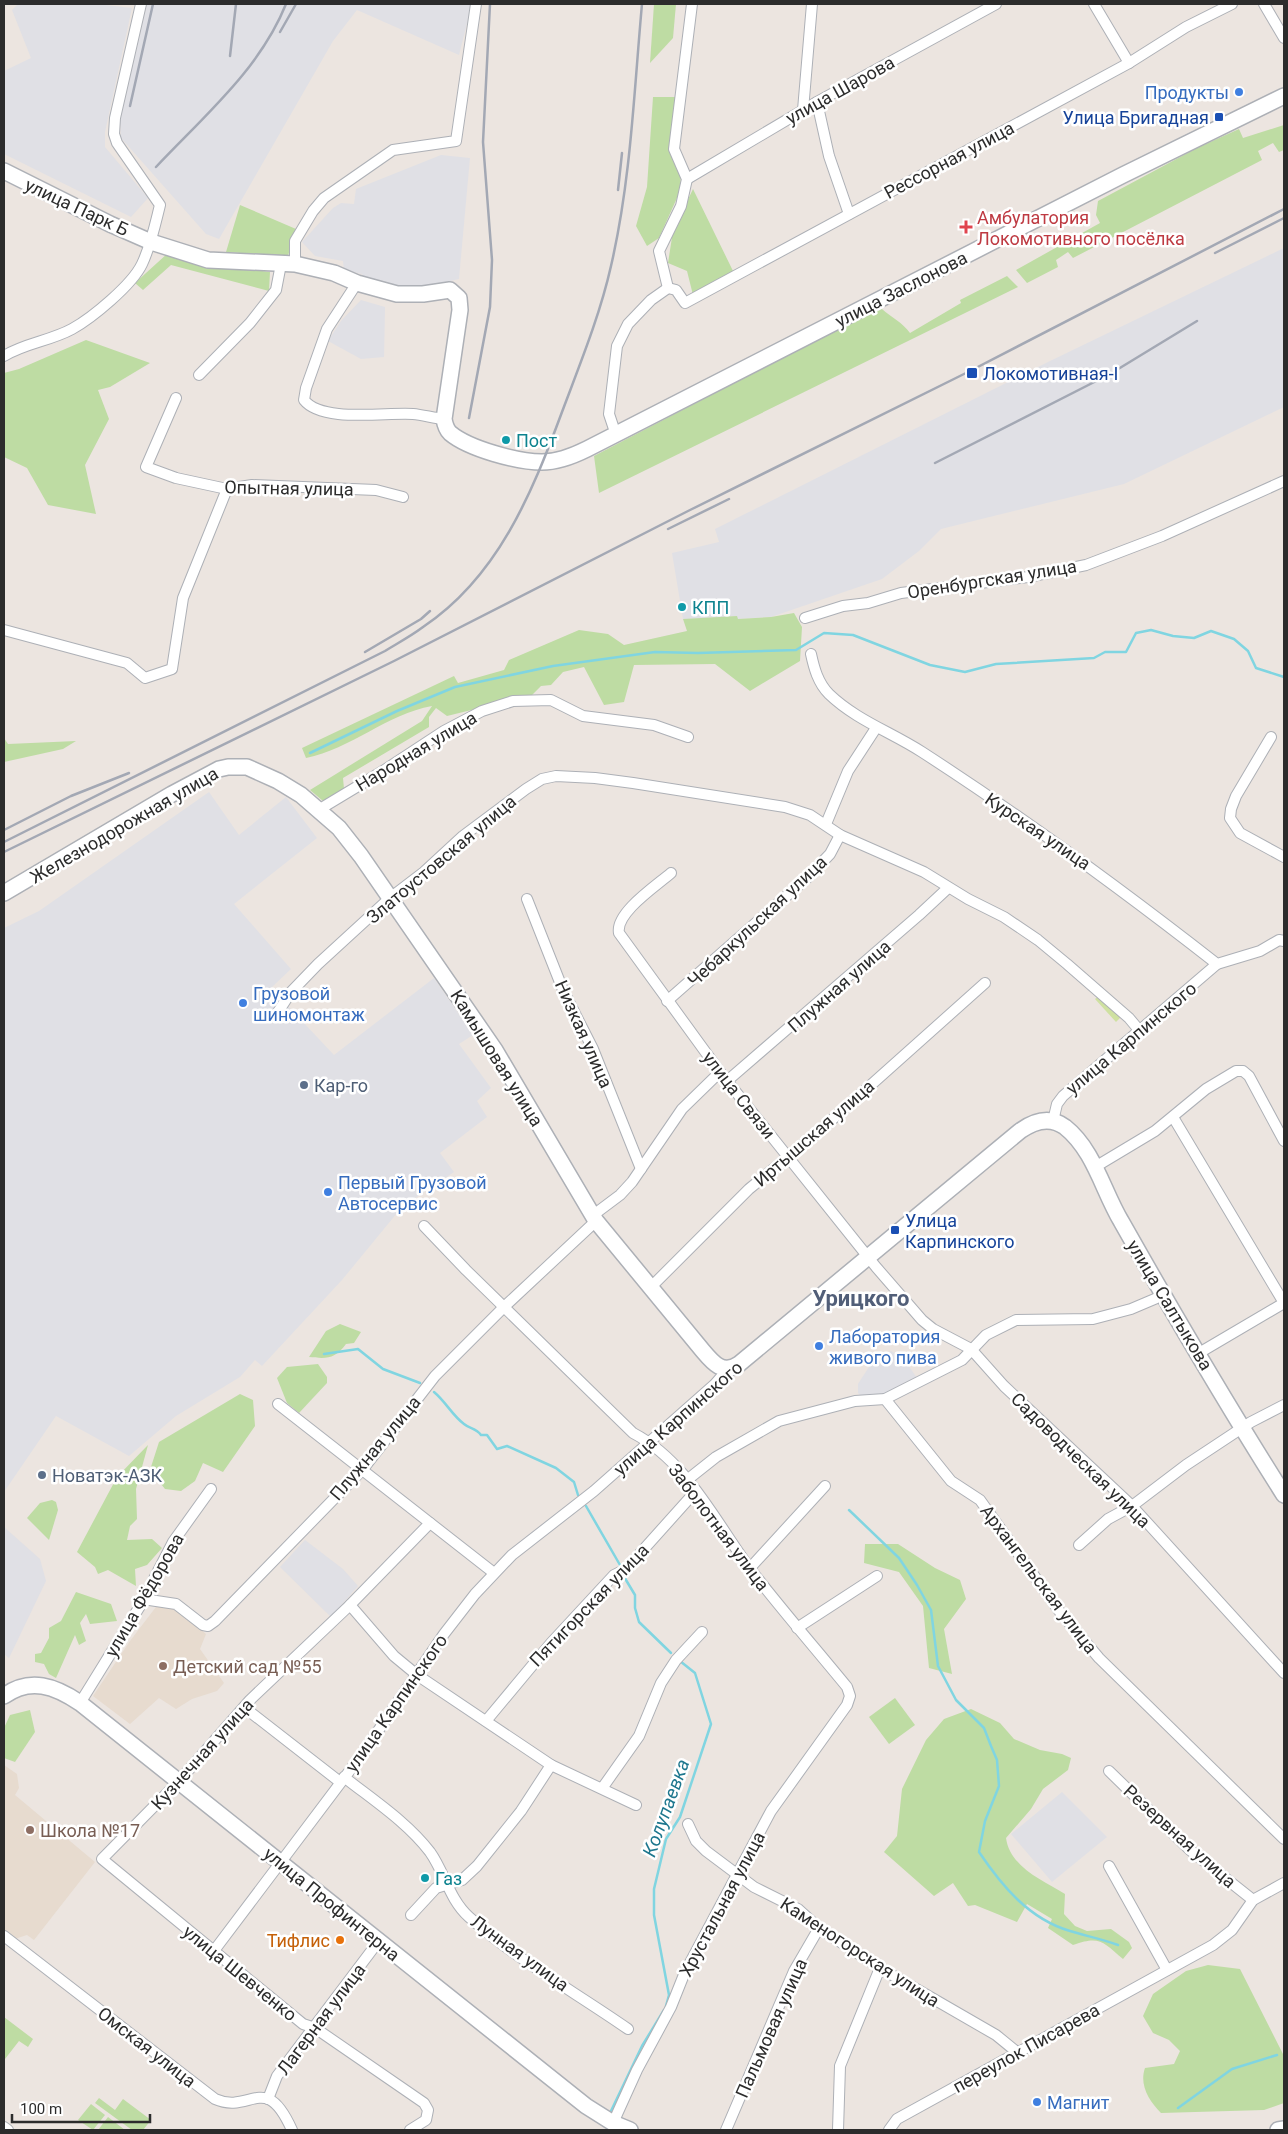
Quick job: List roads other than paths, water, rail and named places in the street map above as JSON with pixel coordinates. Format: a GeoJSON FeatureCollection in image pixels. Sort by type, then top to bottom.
{"type":"FeatureCollection","features":[{"type":"Feature","properties":{"kind":"main road","name":"улица Заслонова"},"geometry":{"type":"LineString","coordinates":[[444,419],[450,432],[460,439],[489,451],[543,462],[580,452],[1123,175],[1284,96]]}},
{"type":"Feature","properties":{"kind":"main road","name":"улица Парк Б"},"geometry":{"type":"LineString","coordinates":[[4,172],[151,242],[208,260],[288,264],[334,273],[357,283],[397,294],[423,294],[450,290],[456,293],[460,298],[460,310],[444,419]]}},
{"type":"Feature","properties":{"kind":"main road","name":"Железнодорожная улица"},"geometry":{"type":"LineString","coordinates":[[4,893],[205,775],[228,767],[247,768]]}},
{"type":"Feature","properties":{"kind":"main road","name":"Камышовая улица"},"geometry":{"type":"LineString","coordinates":[[247,768],[278,781],[320,809],[339,828],[390,898],[494,1050],[594,1218],[713,1362],[728,1369]]}},
{"type":"Feature","properties":{"kind":"main road","name":"улица Салтыкова"},"geometry":{"type":"LineString","coordinates":[[1053,1121],[1062,1125],[1076,1138],[1095,1167],[1114,1210],[1242,1429],[1284,1494]]}},
{"type":"Feature","properties":{"kind":"main road","name":"улица Карпинского"},"geometry":{"type":"LineString","coordinates":[[728,1369],[739,1364],[1020,1131],[1032,1123],[1053,1121]]}},
{"type":"Feature","properties":{"kind":"main road","name":"улица Профинтерна"},"geometry":{"type":"LineString","coordinates":[[4,1696],[16,1688],[31,1684],[57,1688],[80,1703],[586,2106],[613,2123],[630,2130]]}},
{"type":"Feature","properties":{"kind":"main road"},"geometry":{"type":"LineString","coordinates":[[1278,2130],[1284,2129]]}},
{"type":"Feature","properties":{"kind":"street"},"geometry":{"type":"LineString","coordinates":[[4,356],[14,350],[72,329],[111,300],[141,266],[151,242],[160,205],[117,144],[114,134],[115,118],[141,4]]}},
{"type":"Feature","properties":{"kind":"street"},"geometry":{"type":"LineString","coordinates":[[199,375],[250,323],[276,290],[288,264],[295,241],[312,211],[324,198],[393,150],[456,142],[476,4]]}},
{"type":"Feature","properties":{"kind":"street"},"geometry":{"type":"LineString","coordinates":[[616,435],[609,414],[617,346],[628,324],[651,300],[668,288],[659,251],[681,206],[687,179],[674,148],[692,4]]}},
{"type":"Feature","properties":{"kind":"street"},"geometry":{"type":"LineString","coordinates":[[803,110],[812,4]]}},
{"type":"Feature","properties":{"kind":"street","name":"улица Шарова"},"geometry":{"type":"LineString","coordinates":[[687,179],[817,102],[996,4]]}},
{"type":"Feature","properties":{"kind":"street"},"geometry":{"type":"LineString","coordinates":[[1094,4],[1129,63]]}},
{"type":"Feature","properties":{"kind":"street","name":"Рессорная улица"},"geometry":{"type":"LineString","coordinates":[[668,288],[676,290],[685,303],[1129,63],[1186,27],[1232,4]]}},
{"type":"Feature","properties":{"kind":"street"},"geometry":{"type":"LineString","coordinates":[[1264,4],[1284,38]]}},
{"type":"Feature","properties":{"kind":"street"},"geometry":{"type":"LineString","coordinates":[[817,102],[829,156],[849,214]]}},
{"type":"Feature","properties":{"kind":"street"},"geometry":{"type":"LineString","coordinates":[[357,283],[327,329],[306,388],[304,400],[312,407],[339,414],[413,414],[444,419]]}},
{"type":"Feature","properties":{"kind":"street","name":"Опытная улица"},"geometry":{"type":"LineString","coordinates":[[176,398],[146,467],[176,478],[227,489],[252,485],[366,490],[403,497]]}},
{"type":"Feature","properties":{"kind":"street","name":"Оренбургская улица"},"geometry":{"type":"LineString","coordinates":[[806,618],[843,606],[868,603],[901,593],[1028,577],[1086,565],[1162,536],[1284,481]]}},
{"type":"Feature","properties":{"kind":"street"},"geometry":{"type":"LineString","coordinates":[[4,630],[126,663],[145,678],[172,669],[183,598],[227,489]]}},
{"type":"Feature","properties":{"kind":"street","name":"Курская улица"},"geometry":{"type":"LineString","coordinates":[[810,654],[818,679],[829,694],[876,728],[921,751],[1072,853],[1217,964]]}},
{"type":"Feature","properties":{"kind":"street","name":"Народная улица"},"geometry":{"type":"LineString","coordinates":[[320,809],[444,731],[482,711],[513,701],[551,700],[584,716],[648,724],[688,737]]}},
{"type":"Feature","properties":{"kind":"street"},"geometry":{"type":"LineString","coordinates":[[826,824],[848,771],[876,728]]}},
{"type":"Feature","properties":{"kind":"street"},"geometry":{"type":"LineString","coordinates":[[1271,737],[1236,796],[1231,808],[1230,818],[1240,833],[1284,857]]}},
{"type":"Feature","properties":{"kind":"street","name":"Златоустовская улица"},"geometry":{"type":"LineString","coordinates":[[276,1015],[291,992],[318,964],[390,898],[424,872],[463,836],[526,789],[542,779],[556,776],[605,779],[785,806],[810,815],[840,835],[924,872],[948,888],[1004,917],[1038,940],[1092,985],[1139,1030]]}},
{"type":"Feature","properties":{"kind":"street","name":"Чебаркульская улица"},"geometry":{"type":"LineString","coordinates":[[667,1001],[807,878],[830,854],[840,835]]}},
{"type":"Feature","properties":{"kind":"street","name":"улица Связи"},"geometry":{"type":"LineString","coordinates":[[671,873],[626,912],[618,926],[622,939],[720,1072],[869,1258]]}},
{"type":"Feature","properties":{"kind":"street","name":"Плужная улица"},"geometry":{"type":"LineString","coordinates":[[727,1081],[948,888]]}},
{"type":"Feature","properties":{"kind":"street","name":"Низкая улица"},"geometry":{"type":"LineString","coordinates":[[527,899],[563,990],[593,1049],[641,1169]]}},
{"type":"Feature","properties":{"kind":"street"},"geometry":{"type":"LineString","coordinates":[[1217,964],[1260,951],[1282,938]]}},
{"type":"Feature","properties":{"kind":"street","name":"улица Карпинского"},"geometry":{"type":"LineString","coordinates":[[1053,1121],[1057,1104],[1063,1096],[1217,964]]}},
{"type":"Feature","properties":{"kind":"street","name":"Иртышская улица"},"geometry":{"type":"LineString","coordinates":[[650,1288],[749,1189],[786,1156],[816,1134],[984,983]]}},
{"type":"Feature","properties":{"kind":"street"},"geometry":{"type":"LineString","coordinates":[[678,1015],[680,991]]}},
{"type":"Feature","properties":{"kind":"street"},"geometry":{"type":"LineString","coordinates":[[1095,1167],[1155,1131],[1206,1089],[1236,1071],[1243,1071],[1248,1076],[1284,1141]]}},
{"type":"Feature","properties":{"kind":"street","name":"Плужная улица"},"geometry":{"type":"LineString","coordinates":[[143,1599],[176,1604],[202,1625],[208,1626],[363,1469],[435,1376],[504,1306],[620,1195],[641,1169],[682,1109],[720,1072]]}},
{"type":"Feature","properties":{"kind":"street"},"geometry":{"type":"LineString","coordinates":[[1173,1117],[1284,1303],[1199,1354]]}},
{"type":"Feature","properties":{"kind":"street","name":"Заболотная улица"},"geometry":{"type":"LineString","coordinates":[[424,1226],[634,1433],[650,1442],[687,1480],[750,1568],[847,1687],[850,1696]]}},
{"type":"Feature","properties":{"kind":"street","name":"Садоводческая улица"},"geometry":{"type":"LineString","coordinates":[[869,1258],[922,1320],[933,1329],[971,1350],[1004,1386],[1132,1506],[1284,1673]]}},
{"type":"Feature","properties":{"kind":"street"},"geometry":{"type":"LineString","coordinates":[[687,1480],[716,1457],[779,1421],[855,1401],[885,1399],[962,1360],[986,1335],[1016,1320],[1093,1319],[1131,1309],[1164,1295]]}},
{"type":"Feature","properties":{"kind":"street","name":"улица Карпинского"},"geometry":{"type":"LineString","coordinates":[[213,1952],[363,1753],[444,1634],[494,1573],[512,1555],[594,1491],[715,1384],[728,1369]]}},
{"type":"Feature","properties":{"kind":"street","name":"Архангельская улица"},"geometry":{"type":"LineString","coordinates":[[885,1399],[951,1481],[980,1500],[1060,1612],[1099,1658],[1284,1839]]}},
{"type":"Feature","properties":{"kind":"street"},"geometry":{"type":"LineString","coordinates":[[278,1404],[494,1573]]}},
{"type":"Feature","properties":{"kind":"street"},"geometry":{"type":"LineString","coordinates":[[1079,1545],[1108,1520],[1132,1506],[1186,1465],[1242,1429],[1284,1406]]}},
{"type":"Feature","properties":{"kind":"street"},"geometry":{"type":"LineString","coordinates":[[750,1568],[826,1486]]}},
{"type":"Feature","properties":{"kind":"street","name":"улица Фёдорова"},"geometry":{"type":"LineString","coordinates":[[80,1703],[143,1599],[173,1542],[211,1489]]}},
{"type":"Feature","properties":{"kind":"street","name":"Пятигорская улица"},"geometry":{"type":"LineString","coordinates":[[486,1721],[551,1643],[614,1575],[626,1569],[695,1492]]}},
{"type":"Feature","properties":{"kind":"street","name":"Кузнечная улица"},"geometry":{"type":"LineString","coordinates":[[102,1859],[179,1781],[250,1700],[350,1605],[430,1523]]}},
{"type":"Feature","properties":{"kind":"street"},"geometry":{"type":"LineString","coordinates":[[797,1628],[878,1576]]}},
{"type":"Feature","properties":{"kind":"street"},"geometry":{"type":"LineString","coordinates":[[350,1605],[394,1656],[417,1675],[551,1764],[603,1787],[636,1805]]}},
{"type":"Feature","properties":{"kind":"street"},"geometry":{"type":"LineString","coordinates":[[603,1787],[639,1736],[661,1682],[676,1660],[702,1632]]}},
{"type":"Feature","properties":{"kind":"street","name":"Хрустальная улица"},"geometry":{"type":"LineString","coordinates":[[613,2123],[644,2056],[671,2007],[685,1972],[779,1799],[847,1705],[850,1696]]}},
{"type":"Feature","properties":{"kind":"street","name":"Лунная улица"},"geometry":{"type":"LineString","coordinates":[[244,1708],[418,1838],[431,1854],[455,1901],[468,1916],[494,1938],[628,2029]]}},
{"type":"Feature","properties":{"kind":"street"},"geometry":{"type":"LineString","coordinates":[[411,1915],[436,1888],[462,1880],[477,1866],[521,1811],[551,1764]]}},
{"type":"Feature","properties":{"kind":"street","name":"Резервная улица"},"geometry":{"type":"LineString","coordinates":[[1109,1771],[1190,1850],[1253,1900]]}},
{"type":"Feature","properties":{"kind":"street","name":"Каменогорская улица"},"geometry":{"type":"LineString","coordinates":[[688,1824],[696,1841],[706,1851],[761,1891],[798,1909],[819,1928],[880,1968],[996,2035],[1018,2053]]}},
{"type":"Feature","properties":{"kind":"street","name":"улица Шевченко"},"geometry":{"type":"LineString","coordinates":[[102,1859],[303,2024],[315,2028],[424,2103],[428,2114],[426,2120],[410,2130]]}},
{"type":"Feature","properties":{"kind":"street"},"geometry":{"type":"LineString","coordinates":[[1109,1866],[1167,1970]]}},
{"type":"Feature","properties":{"kind":"street","name":"переулок Писарева"},"geometry":{"type":"LineString","coordinates":[[889,2130],[897,2119],[1213,1945],[1232,1930],[1253,1900],[1284,1883]]}},
{"type":"Feature","properties":{"kind":"street","name":"Пальмовая улица"},"geometry":{"type":"LineString","coordinates":[[726,2130],[794,1971],[819,1928]]}},
{"type":"Feature","properties":{"kind":"street","name":"Омская улица"},"geometry":{"type":"LineString","coordinates":[[4,1936],[215,2100],[229,2103],[256,2097],[268,2099]]}},
{"type":"Feature","properties":{"kind":"street","name":"Лагерная улица"},"geometry":{"type":"LineString","coordinates":[[268,2099],[277,2076],[378,1942]]}},
{"type":"Feature","properties":{"kind":"street"},"geometry":{"type":"LineString","coordinates":[[838,2130],[840,2066],[880,1968]]}},
{"type":"Feature","properties":{"kind":"street"},"geometry":{"type":"LineString","coordinates":[[268,2099],[277,2104],[284,2113],[292,2130]]}},
{"type":"Feature","properties":{"kind":"street"},"geometry":{"type":"LineString","coordinates":[[4,2127],[8,2130]]}},
{"type":"Feature","properties":{"kind":"waterway"},"geometry":{"type":"LineString","coordinates":[[310,753],[397,711],[455,687],[553,666],[655,652],[698,653],[796,650],[824,633],[853,635],[930,665],[965,672],[996,664],[1094,658],[1105,652],[1126,652],[1136,633],[1151,630],[1173,636],[1194,638],[1211,631],[1234,639],[1248,651],[1256,668],[1284,677]]}},
{"type":"Feature","properties":{"kind":"waterway","name":"Колупаевка"},"geometry":{"type":"LineString","coordinates":[[324,1354],[358,1349],[383,1369],[420,1383]]}},
{"type":"Feature","properties":{"kind":"waterway","name":"Колупаевка"},"geometry":{"type":"LineString","coordinates":[[434,1392],[466,1426],[481,1435],[487,1435],[497,1449],[507,1446],[556,1468],[574,1482],[578,1495]]}},
{"type":"Feature","properties":{"kind":"waterway","name":"Колупаевка"},"geometry":{"type":"LineString","coordinates":[[586,1506],[620,1565]]}},
{"type":"Feature","properties":{"kind":"waterway"},"geometry":{"type":"LineString","coordinates":[[849,1510],[899,1558],[917,1585],[931,1610],[938,1666],[956,1700],[984,1728],[997,1760],[999,1786],[985,1821],[979,1852],[1007,1889],[1029,1910],[1055,1926],[1118,1945]]}},
{"type":"Feature","properties":{"kind":"waterway","name":"Колупаевка"},"geometry":{"type":"LineString","coordinates":[[623,1575],[635,1595],[635,1608],[639,1622],[671,1653]]}},
{"type":"Feature","properties":{"kind":"waterway","name":"Колупаевка"},"geometry":{"type":"LineString","coordinates":[[666,2006],[669,1995],[654,1915],[654,1889],[666,1839],[680,1817],[711,1724],[695,1673],[680,1661]]}},
{"type":"Feature","properties":{"kind":"waterway","name":"Колупаевка"},"geometry":{"type":"LineString","coordinates":[[611,2111],[642,2046],[664,2010]]}},
{"type":"Feature","properties":{"kind":"waterway","name":"Колупаевка"},"geometry":{"type":"LineString","coordinates":[[1178,2108],[1232,2069],[1277,2055]]}},
{"type":"Feature","properties":{"kind":"railway"},"geometry":{"type":"LineString","coordinates":[[130,106],[153,4]]}},
{"type":"Feature","properties":{"kind":"railway"},"geometry":{"type":"LineString","coordinates":[[230,56],[236,4]]}},
{"type":"Feature","properties":{"kind":"railway"},"geometry":{"type":"LineString","coordinates":[[156,167],[246,71],[275,28],[286,4]]}},
{"type":"Feature","properties":{"kind":"railway"},"geometry":{"type":"LineString","coordinates":[[280,32],[296,4]]}},
{"type":"Feature","properties":{"kind":"railway"},"geometry":{"type":"LineString","coordinates":[[469,418],[490,307],[492,260],[483,142],[490,4]]}},
{"type":"Feature","properties":{"kind":"railway"},"geometry":{"type":"LineString","coordinates":[[4,842],[385,651],[449,607],[472,584],[492,558],[525,502],[538,473],[583,358],[611,266],[618,234],[627,168],[642,4]]}},
{"type":"Feature","properties":{"kind":"railway"},"geometry":{"type":"LineString","coordinates":[[618,190],[622,153]]}},
{"type":"Feature","properties":{"kind":"railway"},"geometry":{"type":"LineString","coordinates":[[4,852],[394,661],[690,510],[970,371],[1284,209]]}},
{"type":"Feature","properties":{"kind":"railway"},"geometry":{"type":"LineString","coordinates":[[1215,253],[1284,218]]}},
{"type":"Feature","properties":{"kind":"railway"},"geometry":{"type":"LineString","coordinates":[[935,463],[1110,374],[1197,321]]}},
{"type":"Feature","properties":{"kind":"railway"},"geometry":{"type":"LineString","coordinates":[[668,529],[729,499]]}},
{"type":"Feature","properties":{"kind":"railway"},"geometry":{"type":"LineString","coordinates":[[365,652],[421,619],[430,611]]}},
{"type":"Feature","properties":{"kind":"railway"},"geometry":{"type":"LineString","coordinates":[[4,830],[71,796],[129,773]]}},
{"type":"Feature","properties":{"kind":"place","name":"Продукты"},"geometry":{"type":"Point","coordinates":[1239,92]}},
{"type":"Feature","properties":{"kind":"place","name":"Улица Бригадная"},"geometry":{"type":"Point","coordinates":[1219,117]}},
{"type":"Feature","properties":{"kind":"place","name":"Амбулатория Локомотивного посёлка"},"geometry":{"type":"Point","coordinates":[966,227]}},
{"type":"Feature","properties":{"kind":"place","name":"Локомотивная-I"},"geometry":{"type":"Point","coordinates":[972,373]}},
{"type":"Feature","properties":{"kind":"place","name":"Пост"},"geometry":{"type":"Point","coordinates":[506,440]}},
{"type":"Feature","properties":{"kind":"place","name":"КПП"},"geometry":{"type":"Point","coordinates":[682,607]}},
{"type":"Feature","properties":{"kind":"place","name":"Грузовой шиномонтаж"},"geometry":{"type":"Point","coordinates":[243,1003]}},
{"type":"Feature","properties":{"kind":"place","name":"Кар-го"},"geometry":{"type":"Point","coordinates":[304,1085]}},
{"type":"Feature","properties":{"kind":"place","name":"Первый Грузовой Автосервис"},"geometry":{"type":"Point","coordinates":[328,1192]}},
{"type":"Feature","properties":{"kind":"place","name":"Улица Карпинского"},"geometry":{"type":"Point","coordinates":[895,1230]}},
{"type":"Feature","properties":{"kind":"place","name":"Лаборатория живого пива"},"geometry":{"type":"Point","coordinates":[819,1346]}},
{"type":"Feature","properties":{"kind":"place","name":"Новатэк-АЗК"},"geometry":{"type":"Point","coordinates":[42,1475]}},
{"type":"Feature","properties":{"kind":"place","name":"Детский сад №55"},"geometry":{"type":"Point","coordinates":[163,1666]}},
{"type":"Feature","properties":{"kind":"place","name":"Школа №17"},"geometry":{"type":"Point","coordinates":[30,1830]}},
{"type":"Feature","properties":{"kind":"place","name":"Газ"},"geometry":{"type":"Point","coordinates":[425,1878]}},
{"type":"Feature","properties":{"kind":"place","name":"Тифлис"},"geometry":{"type":"Point","coordinates":[340,1940]}},
{"type":"Feature","properties":{"kind":"place","name":"Магнит"},"geometry":{"type":"Point","coordinates":[1037,2102]}},
{"type":"Feature","properties":{"kind":"district","name":"Урицкого"},"geometry":{"type":"Point","coordinates":[861,1298]}}]}
